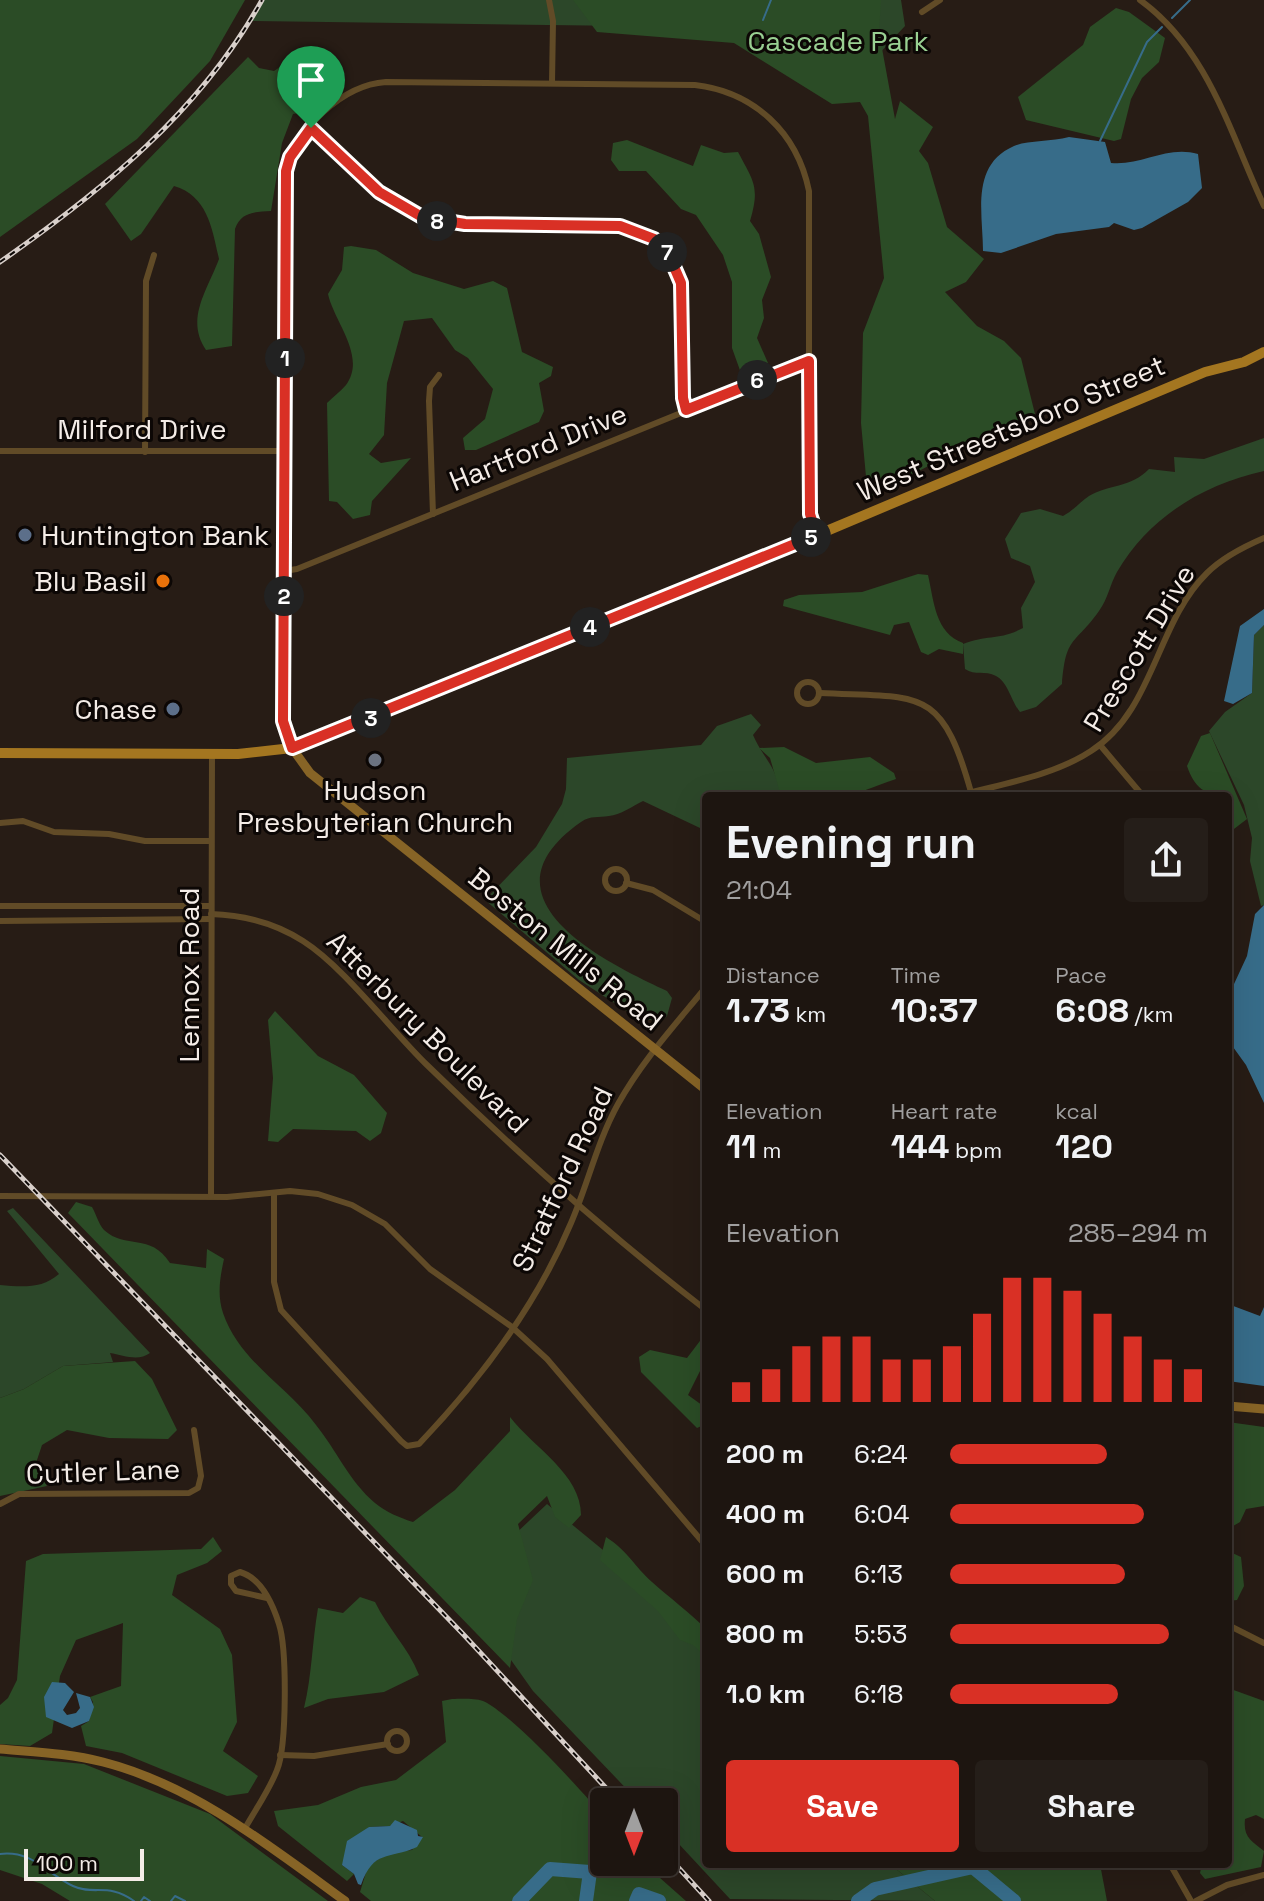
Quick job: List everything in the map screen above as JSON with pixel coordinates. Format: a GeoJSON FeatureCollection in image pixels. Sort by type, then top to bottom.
{"type":"FeatureCollection","features":[{"type":"Feature","properties":{"kind":"main road","name":"West Streetsboro Street"},"geometry":{"type":"LineString","coordinates":[[0,753],[212,753],[292,748],[817,535],[1205,372],[1244,362],[1264,352]]}},
{"type":"Feature","properties":{"kind":"street"},"geometry":{"type":"LineString","coordinates":[[549,0],[553,21],[552,83]]}},
{"type":"Feature","properties":{"kind":"street"},"geometry":{"type":"LineString","coordinates":[[922,12],[940,0]]}},
{"type":"Feature","properties":{"kind":"street"},"geometry":{"type":"LineString","coordinates":[[1140,0],[1175,30],[1196,57],[1264,206]]}},
{"type":"Feature","properties":{"kind":"street"},"geometry":{"type":"LineString","coordinates":[[292,748],[283,721],[286,171],[290,157],[336,101],[371,83],[706,86],[744,100],[777,124],[797,153],[809,191],[810,514],[817,535]]}},
{"type":"Feature","properties":{"kind":"street"},"geometry":{"type":"LineString","coordinates":[[311,128],[379,192],[422,217],[465,224],[620,226],[654,239],[669,255],[681,283],[683,398],[686,410]]}},
{"type":"Feature","properties":{"kind":"street"},"geometry":{"type":"LineString","coordinates":[[145,452],[146,281],[154,255]]}},
{"type":"Feature","properties":{"kind":"street","name":"Hartford Drive"},"geometry":{"type":"LineString","coordinates":[[284,571],[297,569],[809,361]]}},
{"type":"Feature","properties":{"kind":"street"},"geometry":{"type":"LineString","coordinates":[[433,514],[429,401],[430,387],[439,375]]}},
{"type":"Feature","properties":{"kind":"street","name":"Milford Drive"},"geometry":{"type":"LineString","coordinates":[[0,451],[285,451]]}},
{"type":"Feature","properties":{"kind":"street","name":"Prescott Drive"},"geometry":{"type":"LineString","coordinates":[[1140,792],[1100,745],[1131,710],[1183,606],[1204,576],[1220,561],[1264,538]]}},
{"type":"Feature","properties":{"kind":"street"},"geometry":{"type":"LineString","coordinates":[[820,693],[905,698],[924,705],[941,718],[955,739],[971,792],[1055,768],[1100,745]]}},
{"type":"Feature","properties":{"kind":"street","name":"Boston Mills Road"},"geometry":{"type":"LineString","coordinates":[[292,748],[310,773],[702,1087]]}},
{"type":"Feature","properties":{"kind":"street","name":"Lennox Road"},"geometry":{"type":"LineString","coordinates":[[211,1196],[212,753]]}},
{"type":"Feature","properties":{"kind":"street"},"geometry":{"type":"LineString","coordinates":[[0,823],[23,821],[54,832],[109,834],[145,841],[211,841]]}},
{"type":"Feature","properties":{"kind":"street"},"geometry":{"type":"LineString","coordinates":[[626,883],[653,890],[702,920]]}},
{"type":"Feature","properties":{"kind":"street","name":"Atterbury Boulevard"},"geometry":{"type":"LineString","coordinates":[[0,906],[211,913],[277,927],[323,956],[451,1088],[577,1205],[702,1307]]}},
{"type":"Feature","properties":{"kind":"street","name":"Atterbury Boulevard"},"geometry":{"type":"LineString","coordinates":[[0,921],[211,913]]}},
{"type":"Feature","properties":{"kind":"street","name":"Stratford Road"},"geometry":{"type":"LineString","coordinates":[[274,1193],[274,1282],[281,1310],[318,1354],[407,1446],[419,1444],[512,1327],[549,1266],[577,1205],[607,1125],[655,1048],[702,992]]}},
{"type":"Feature","properties":{"kind":"street"},"geometry":{"type":"LineString","coordinates":[[0,1196],[318,1194],[368,1213],[395,1232],[430,1269],[512,1327],[573,1386],[702,1541]]}},
{"type":"Feature","properties":{"kind":"street"},"geometry":{"type":"LineString","coordinates":[[1232,1406],[1264,1409]]}},
{"type":"Feature","properties":{"kind":"street","name":"Cutler Lane"},"geometry":{"type":"LineString","coordinates":[[0,1504],[19,1494],[189,1493],[198,1488],[201,1476],[194,1430]]}},
{"type":"Feature","properties":{"kind":"street"},"geometry":{"type":"LineString","coordinates":[[244,1830],[278,1769],[284,1724],[280,1627],[267,1598],[249,1575],[240,1572],[231,1576],[231,1584],[236,1591],[267,1598]]}},
{"type":"Feature","properties":{"kind":"street"},"geometry":{"type":"LineString","coordinates":[[1232,1627],[1264,1643]]}},
{"type":"Feature","properties":{"kind":"street"},"geometry":{"type":"LineString","coordinates":[[280,1755],[314,1756],[388,1744]]}},
{"type":"Feature","properties":{"kind":"street"},"geometry":{"type":"LineString","coordinates":[[0,1749],[67,1754],[113,1765],[192,1800],[244,1830],[345,1901]]}},
{"type":"Feature","properties":{"kind":"street"},"geometry":{"type":"LineString","coordinates":[[1173,1868],[1194,1901],[1227,1885],[1264,1875]]}},
{"type":"Feature","properties":{"kind":"green space"},"geometry":{"type":"Polygon","coordinates":[[[0,0],[245,0],[210,61],[137,139],[0,237],[0,0]]]}},
{"type":"Feature","properties":{"kind":"green space","name":"Cascade Park"},"geometry":{"type":"Polygon","coordinates":[[[262,0],[901,0],[905,26],[837,99],[709,27],[249,21],[262,0]]]}},
{"type":"Feature","properties":{"kind":"green space"},"geometry":{"type":"Polygon","coordinates":[[[573,0],[881,0],[879,32],[895,119],[900,101],[933,127],[919,151],[928,163],[947,227],[984,259],[966,282],[945,292],[977,326],[1004,341],[1021,358],[1035,414],[983,437],[868,498],[861,423],[863,333],[884,278],[868,116],[860,102],[832,104],[734,43],[597,32],[573,0]]]}},
{"type":"Feature","properties":{"kind":"green space"},"geometry":{"type":"Polygon","coordinates":[[[1116,8],[1129,12],[1165,38],[1159,62],[1142,78],[1131,99],[1121,139],[1114,141],[1026,120],[1018,97],[1083,45],[1090,27],[1116,8]]]}},
{"type":"Feature","properties":{"kind":"green space"},"geometry":{"type":"Polygon","coordinates":[[[299,54],[318,57],[337,77],[306,112],[293,114],[282,143],[271,211],[249,214],[241,219],[235,229],[232,346],[206,350],[197,327],[198,316],[219,259],[211,225],[201,206],[194,197],[174,186],[141,234],[131,241],[105,204],[248,57],[259,68],[274,71],[299,54]]]}},
{"type":"Feature","properties":{"kind":"green space"},"geometry":{"type":"Polygon","coordinates":[[[627,140],[693,166],[701,145],[724,153],[738,152],[754,185],[755,200],[750,221],[759,234],[771,277],[762,300],[764,318],[757,338],[768,363],[742,376],[732,348],[732,282],[723,255],[696,215],[681,209],[646,171],[619,171],[611,160],[613,143],[627,140]]]}},
{"type":"Feature","properties":{"kind":"green space"},"geometry":{"type":"Polygon","coordinates":[[[344,247],[376,250],[413,273],[464,289],[493,281],[507,288],[522,352],[553,367],[551,376],[539,383],[544,411],[539,422],[476,450],[465,450],[463,438],[485,419],[493,389],[468,358],[455,350],[432,318],[404,321],[387,383],[384,435],[369,454],[381,463],[411,458],[372,501],[370,515],[353,519],[337,502],[329,501],[327,403],[346,385],[352,374],[351,351],[328,294],[342,270],[344,247]]]}},
{"type":"Feature","properties":{"kind":"green space"},"geometry":{"type":"Polygon","coordinates":[[[1264,438],[1264,471],[1220,485],[1180,506],[1162,519],[1130,552],[1102,606],[1069,649],[1062,684],[1036,707],[1020,712],[1000,679],[992,674],[965,669],[963,644],[1007,635],[1023,628],[1021,608],[1035,582],[1030,566],[1011,558],[1005,539],[1021,513],[1040,509],[1063,516],[1089,496],[1135,480],[1149,469],[1175,472],[1174,457],[1204,459],[1264,438]]]}},
{"type":"Feature","properties":{"kind":"green space"},"geometry":{"type":"Polygon","coordinates":[[[918,574],[928,575],[937,615],[947,632],[963,643],[963,654],[939,649],[928,655],[921,652],[909,622],[894,625],[890,635],[783,606],[784,600],[799,595],[862,592],[918,574]]]}},
{"type":"Feature","properties":{"kind":"green space"},"geometry":{"type":"Polygon","coordinates":[[[1264,625],[1264,905],[1261,906],[1250,861],[1252,838],[1244,805],[1209,731],[1225,712],[1252,693],[1254,635],[1264,625]]]}},
{"type":"Feature","properties":{"kind":"green space"},"geometry":{"type":"Polygon","coordinates":[[[751,714],[761,725],[753,735],[773,769],[780,792],[702,792],[702,831],[643,801],[618,814],[588,818],[551,850],[540,876],[544,901],[560,923],[583,944],[667,991],[672,998],[667,1016],[661,1022],[636,1017],[579,980],[485,900],[536,847],[562,804],[567,758],[701,745],[717,726],[751,714]]]}},
{"type":"Feature","properties":{"kind":"green space"},"geometry":{"type":"Polygon","coordinates":[[[1210,733],[1247,819],[1232,830],[1232,792],[1207,792],[1193,780],[1187,766],[1201,736],[1210,733]]]}},
{"type":"Feature","properties":{"kind":"green space"},"geometry":{"type":"Polygon","coordinates":[[[784,747],[816,763],[870,757],[894,773],[896,779],[857,792],[780,792],[770,758],[759,748],[784,747]]]}},
{"type":"Feature","properties":{"kind":"green space"},"geometry":{"type":"Polygon","coordinates":[[[275,1011],[318,1056],[354,1075],[387,1113],[381,1133],[370,1141],[356,1131],[293,1129],[278,1142],[268,1141],[273,1078],[268,1020],[275,1011]]]}},
{"type":"Feature","properties":{"kind":"green space"},"geometry":{"type":"Polygon","coordinates":[[[76,1202],[92,1207],[102,1228],[112,1236],[146,1244],[170,1263],[206,1268],[207,1249],[224,1259],[221,1306],[240,1346],[304,1411],[350,1476],[375,1503],[388,1512],[413,1522],[455,1490],[510,1431],[510,1417],[554,1462],[573,1487],[581,1515],[569,1528],[555,1517],[547,1496],[518,1524],[533,1580],[517,1619],[510,1668],[68,1213],[76,1202]]]}},
{"type":"Feature","properties":{"kind":"green space"},"geometry":{"type":"Polygon","coordinates":[[[13,1208],[150,1353],[135,1357],[110,1353],[113,1362],[63,1366],[24,1389],[0,1398],[0,1285],[39,1285],[59,1274],[7,1211],[13,1208]]]}},
{"type":"Feature","properties":{"kind":"green space"},"geometry":{"type":"Polygon","coordinates":[[[702,1338],[702,1367],[688,1395],[702,1405],[702,1426],[697,1428],[641,1372],[639,1357],[650,1350],[687,1358],[702,1338]]]}},
{"type":"Feature","properties":{"kind":"green space"},"geometry":{"type":"Polygon","coordinates":[[[135,1361],[152,1379],[177,1430],[168,1439],[109,1438],[67,1430],[42,1445],[35,1466],[47,1486],[0,1496],[0,1398],[24,1389],[63,1366],[135,1361]]]}},
{"type":"Feature","properties":{"kind":"green space"},"geometry":{"type":"Polygon","coordinates":[[[1232,1423],[1264,1427],[1264,1506],[1246,1509],[1240,1522],[1232,1527],[1232,1423]]]}},
{"type":"Feature","properties":{"kind":"green space"},"geometry":{"type":"Polygon","coordinates":[[[547,1504],[614,1559],[702,1653],[702,1868],[895,1868],[935,1901],[730,1899],[678,1843],[678,1788],[626,1788],[533,1691],[459,1587],[547,1504]]]}},
{"type":"Feature","properties":{"kind":"green space"},"geometry":{"type":"Polygon","coordinates":[[[213,1537],[222,1551],[207,1563],[177,1575],[172,1595],[220,1629],[232,1655],[237,1722],[223,1751],[258,1776],[248,1793],[227,1796],[122,1753],[86,1746],[81,1726],[89,1721],[93,1702],[90,1697],[121,1686],[123,1623],[76,1640],[60,1676],[52,1733],[30,1746],[0,1744],[0,1705],[8,1698],[17,1680],[26,1561],[43,1554],[201,1549],[213,1537]]]}},
{"type":"Feature","properties":{"kind":"green space"},"geometry":{"type":"Polygon","coordinates":[[[606,1537],[702,1625],[702,1653],[693,1645],[680,1640],[658,1611],[600,1560],[606,1537]]]}},
{"type":"Feature","properties":{"kind":"green space"},"geometry":{"type":"Polygon","coordinates":[[[1232,1553],[1241,1557],[1244,1586],[1237,1600],[1232,1601],[1232,1553]]]}},
{"type":"Feature","properties":{"kind":"green space"},"geometry":{"type":"Polygon","coordinates":[[[360,1597],[375,1602],[419,1675],[384,1692],[328,1699],[304,1708],[318,1608],[343,1613],[360,1597]]]}},
{"type":"Feature","properties":{"kind":"green space"},"geometry":{"type":"Polygon","coordinates":[[[1232,1689],[1264,1701],[1264,1819],[1256,1815],[1245,1819],[1245,1830],[1249,1838],[1264,1851],[1261,1867],[1205,1879],[1200,1873],[1201,1868],[1232,1868],[1232,1689]]]}},
{"type":"Feature","properties":{"kind":"green space"},"geometry":{"type":"Polygon","coordinates":[[[479,1700],[496,1709],[528,1736],[590,1802],[590,1876],[658,1876],[686,1901],[371,1901],[360,1892],[368,1866],[388,1853],[412,1850],[422,1837],[403,1821],[390,1826],[369,1827],[342,1865],[354,1874],[347,1881],[278,1826],[274,1811],[318,1805],[361,1787],[396,1780],[446,1742],[442,1701],[479,1700]]]}},
{"type":"Feature","properties":{"kind":"green space"},"geometry":{"type":"Polygon","coordinates":[[[0,1756],[84,1764],[210,1814],[328,1901],[70,1901],[42,1884],[0,1870],[0,1756]]]}},
{"type":"Feature","properties":{"kind":"green space"},"geometry":{"type":"Polygon","coordinates":[[[895,1868],[1101,1868],[1107,1901],[935,1901],[895,1868]]]}},
{"type":"Feature","properties":{"kind":"water"},"geometry":{"type":"Polygon","coordinates":[[[1069,137],[1105,142],[1111,163],[1133,162],[1176,152],[1198,154],[1202,188],[1188,202],[1142,228],[1134,230],[1114,223],[1109,227],[1056,234],[1001,253],[983,251],[982,192],[991,165],[1000,154],[1014,146],[1069,137]]]}},
{"type":"Feature","properties":{"kind":"water"},"geometry":{"type":"Polygon","coordinates":[[[1264,609],[1264,625],[1254,635],[1252,693],[1233,704],[1224,701],[1240,626],[1264,609]]]}},
{"type":"Feature","properties":{"kind":"water"},"geometry":{"type":"Polygon","coordinates":[[[1264,905],[1264,1103],[1246,1065],[1232,1046],[1232,988],[1247,956],[1255,914],[1264,905]]]}},
{"type":"Feature","properties":{"kind":"water"},"geometry":{"type":"Polygon","coordinates":[[[1232,1306],[1260,1316],[1264,1307],[1264,1386],[1232,1382],[1232,1306]]]}},
{"type":"Feature","properties":{"kind":"water"},"geometry":{"type":"Polygon","coordinates":[[[52,1682],[65,1683],[74,1692],[63,1710],[67,1715],[76,1713],[80,1708],[76,1693],[90,1697],[94,1707],[89,1721],[72,1728],[46,1717],[44,1697],[52,1682]]]}},
{"type":"Feature","properties":{"kind":"water"},"geometry":{"type":"Polygon","coordinates":[[[395,1820],[417,1830],[418,1836],[423,1837],[417,1847],[377,1861],[361,1885],[358,1884],[354,1874],[342,1865],[347,1841],[369,1827],[390,1826],[395,1820]]]}},
{"type":"Feature","properties":{"kind":"waterway"},"geometry":{"type":"LineString","coordinates":[[763,20],[771,0]]}},
{"type":"Feature","properties":{"kind":"waterway"},"geometry":{"type":"LineString","coordinates":[[1172,18],[1190,0]]}},
{"type":"Feature","properties":{"kind":"waterway"},"geometry":{"type":"LineString","coordinates":[[1100,141],[1147,42],[1162,27]]}},
{"type":"Feature","properties":{"kind":"waterway"},"geometry":{"type":"LineString","coordinates":[[0,1854],[31,1859],[81,1889],[116,1892],[134,1901]]}},
{"type":"Feature","properties":{"kind":"waterway"},"geometry":{"type":"LineString","coordinates":[[858,1901],[875,1889],[969,1868]]}},
{"type":"Feature","properties":{"kind":"waterway"},"geometry":{"type":"LineString","coordinates":[[974,1868],[1014,1901]]}},
{"type":"Feature","properties":{"kind":"waterway"},"geometry":{"type":"LineString","coordinates":[[519,1901],[550,1869],[590,1872],[586,1901]]}},
{"type":"Feature","properties":{"kind":"waterway"},"geometry":{"type":"LineString","coordinates":[[636,1901],[639,1894],[659,1901]]}},
{"type":"Feature","properties":{"kind":"waterway"},"geometry":{"type":"LineString","coordinates":[[171,1901],[175,1896],[185,1901]]}},
{"type":"Feature","properties":{"kind":"waterway"},"geometry":{"type":"LineString","coordinates":[[141,1901],[144,1897],[150,1901]]}},
{"type":"Feature","properties":{"kind":"railway"},"geometry":{"type":"LineString","coordinates":[[0,262],[76,206],[146,146],[209,78],[262,0]]}},
{"type":"Feature","properties":{"kind":"railway"},"geometry":{"type":"LineString","coordinates":[[0,1155],[463,1634],[606,1788]]}},
{"type":"Feature","properties":{"kind":"railway"},"geometry":{"type":"LineString","coordinates":[[678,1867],[709,1901]]}},
{"type":"Feature","properties":{"kind":"place","name":"Huntington Bank"},"geometry":{"type":"Point","coordinates":[25,535]}},
{"type":"Feature","properties":{"kind":"place","name":"Blu Basil"},"geometry":{"type":"Point","coordinates":[163,581]}},
{"type":"Feature","properties":{"kind":"place","name":"Chase"},"geometry":{"type":"Point","coordinates":[173,709]}},
{"type":"Feature","properties":{"kind":"place","name":"Hudson Presbyterian Church"},"geometry":{"type":"Point","coordinates":[375,760]}},
{"type":"Feature","properties":{"kind":"route"},"geometry":{"type":"LineString","coordinates":[[311,128],[379,192],[422,217],[465,224],[611,225],[638,230],[654,239],[669,255],[681,283],[683,398],[686,410],[809,361],[810,514],[817,535],[292,748],[283,721],[286,171],[290,157],[311,128]]}}]}
